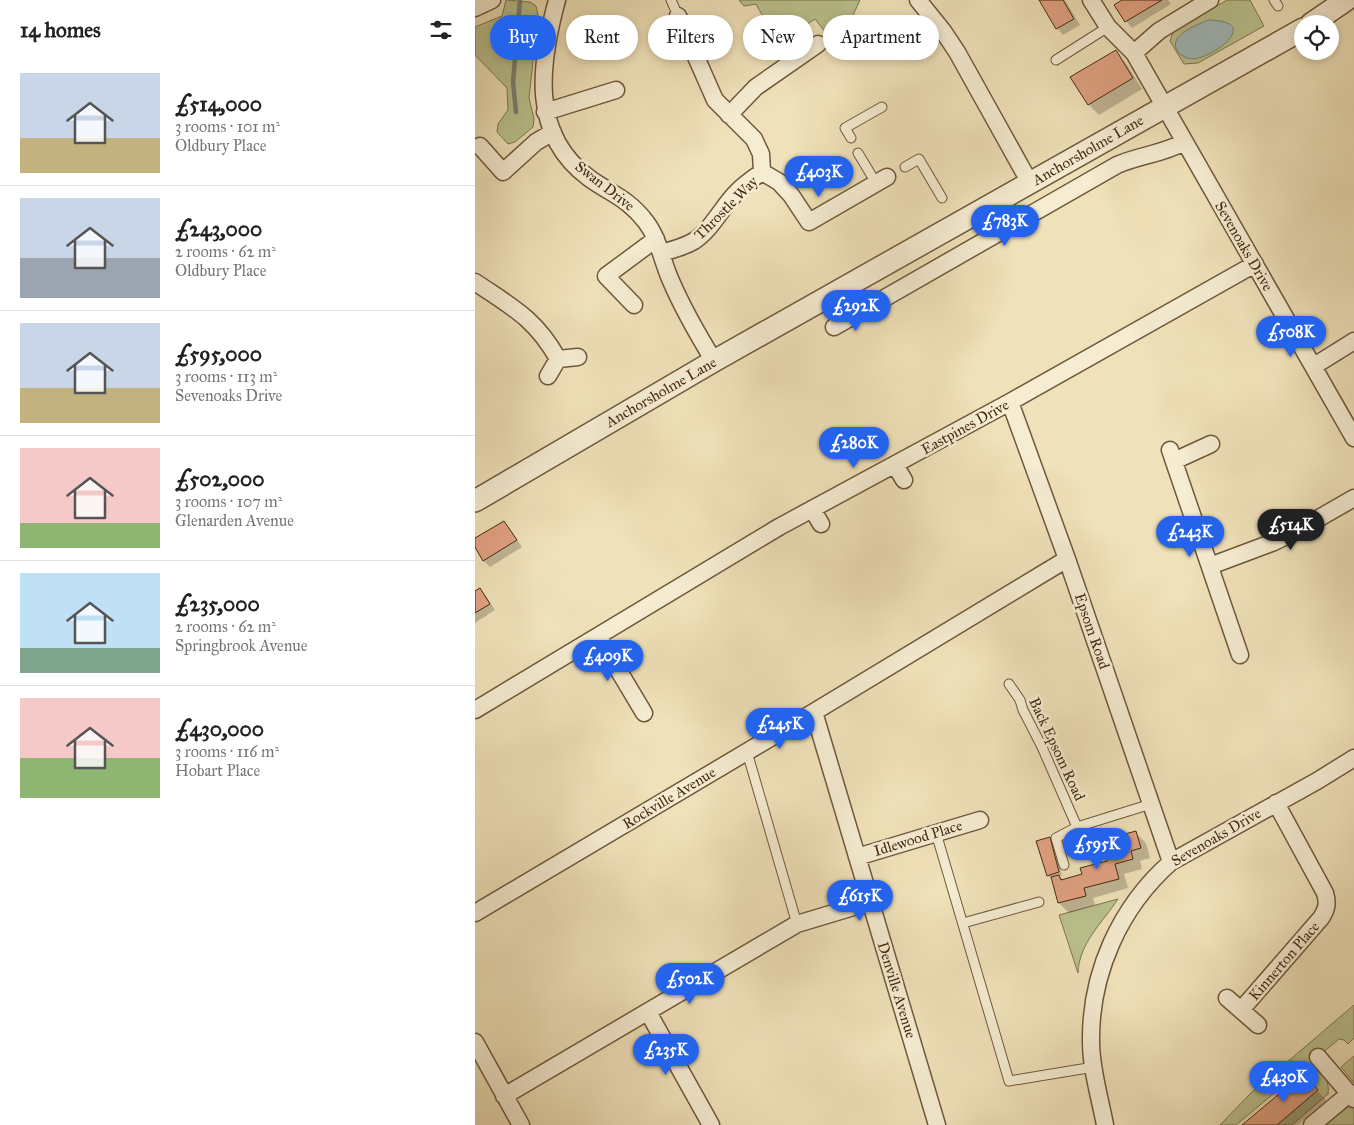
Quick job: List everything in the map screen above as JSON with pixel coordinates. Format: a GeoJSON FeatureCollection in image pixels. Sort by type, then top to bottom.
{"type":"FeatureCollection","features":[{"type":"Feature","properties":{"kind":"street"},"geometry":{"type":"LineString","coordinates":[[475,8],[492,0]]}},
{"type":"Feature","properties":{"kind":"street","name":"Swan Drive"},"geometry":{"type":"LineString","coordinates":[[557,0],[549,28],[543,86],[545,112],[553,132],[566,155],[589,178],[621,196],[635,207],[647,223],[659,246],[670,280],[689,320],[714,361]]}},
{"type":"Feature","properties":{"kind":"street"},"geometry":{"type":"LineString","coordinates":[[918,0],[943,30],[957,52],[1030,183]]}},
{"type":"Feature","properties":{"kind":"street","name":"Sevenoaks Drive"},"geometry":{"type":"LineString","coordinates":[[1091,0],[1108,27],[1134,53],[1354,438]]}},
{"type":"Feature","properties":{"kind":"street"},"geometry":{"type":"LineString","coordinates":[[1134,53],[1159,31],[1210,0]]}},
{"type":"Feature","properties":{"kind":"street"},"geometry":{"type":"LineString","coordinates":[[1324,15],[1346,0]]}},
{"type":"Feature","properties":{"kind":"street","name":"Anchorsholme Lane"},"geometry":{"type":"LineString","coordinates":[[475,501],[714,361],[1294,34]]}},
{"type":"Feature","properties":{"kind":"street"},"geometry":{"type":"LineString","coordinates":[[729,115],[756,87],[818,44]]}},
{"type":"Feature","properties":{"kind":"street"},"geometry":{"type":"LineString","coordinates":[[697,60],[715,100],[754,139],[761,154],[762,172],[779,182],[791,195],[809,222],[881,180]]}},
{"type":"Feature","properties":{"kind":"street"},"geometry":{"type":"LineString","coordinates":[[545,112],[616,90]]}},
{"type":"Feature","properties":{"kind":"street"},"geometry":{"type":"LineString","coordinates":[[480,146],[503,172],[536,142],[553,132]]}},
{"type":"Feature","properties":{"kind":"street","name":"Anchorsholme Lane"},"geometry":{"type":"LineString","coordinates":[[834,327],[1117,165],[1172,149],[1184,142]]}},
{"type":"Feature","properties":{"kind":"street","name":"Throstle Way"},"geometry":{"type":"LineString","coordinates":[[634,306],[606,276],[659,246],[678,248],[694,240],[707,229],[735,194],[762,172]]}},
{"type":"Feature","properties":{"kind":"street","name":"Eastpines Drive"},"geometry":{"type":"LineString","coordinates":[[475,710],[771,532],[1010,402],[1255,264]]}},
{"type":"Feature","properties":{"kind":"street"},"geometry":{"type":"LineString","coordinates":[[475,282],[525,316],[547,339],[558,359]]}},
{"type":"Feature","properties":{"kind":"street"},"geometry":{"type":"LineString","coordinates":[[848,286],[862,311]]}},
{"type":"Feature","properties":{"kind":"street"},"geometry":{"type":"LineString","coordinates":[[1314,366],[1354,341]]}},
{"type":"Feature","properties":{"kind":"street"},"geometry":{"type":"LineString","coordinates":[[558,359],[578,357]]}},
{"type":"Feature","properties":{"kind":"street"},"geometry":{"type":"LineString","coordinates":[[548,376],[558,359]]}},
{"type":"Feature","properties":{"kind":"street","name":"Epsom Road"},"geometry":{"type":"LineString","coordinates":[[1010,402],[1067,559],[1171,862]]}},
{"type":"Feature","properties":{"kind":"street"},"geometry":{"type":"LineString","coordinates":[[1211,444],[1172,456],[1240,655]]}},
{"type":"Feature","properties":{"kind":"street"},"geometry":{"type":"LineString","coordinates":[[895,465],[904,480]]}},
{"type":"Feature","properties":{"kind":"street"},"geometry":{"type":"LineString","coordinates":[[1210,566],[1274,542],[1354,498]]}},
{"type":"Feature","properties":{"kind":"street"},"geometry":{"type":"LineString","coordinates":[[812,509],[821,524]]}},
{"type":"Feature","properties":{"kind":"street","name":"Rockville Avenue"},"geometry":{"type":"LineString","coordinates":[[475,913],[815,712],[1067,559]]}},
{"type":"Feature","properties":{"kind":"street"},"geometry":{"type":"LineString","coordinates":[[598,636],[644,713]]}},
{"type":"Feature","properties":{"kind":"street","name":"Denville Avenue"},"geometry":{"type":"LineString","coordinates":[[815,712],[937,1125]]}},
{"type":"Feature","properties":{"kind":"street","name":"Sevenoaks Drive"},"geometry":{"type":"LineString","coordinates":[[1105,1125],[1094,1067],[1091,1044],[1091,1020],[1097,984],[1112,940],[1119,926],[1159,873],[1171,862],[1317,782],[1354,758]]}},
{"type":"Feature","properties":{"kind":"street","name":"Kinnerton Place"},"geometry":{"type":"LineString","coordinates":[[1241,1010],[1326,910],[1325,893],[1276,803]]}},
{"type":"Feature","properties":{"kind":"street","name":"Idlewood Place"},"geometry":{"type":"LineString","coordinates":[[857,857],[980,820]]}},
{"type":"Feature","properties":{"kind":"street"},"geometry":{"type":"LineString","coordinates":[[505,1096],[797,924],[870,902]]}},
{"type":"Feature","properties":{"kind":"street","name":"Kinnerton Place"},"geometry":{"type":"LineString","coordinates":[[1227,998],[1258,1025]]}},
{"type":"Feature","properties":{"kind":"street"},"geometry":{"type":"LineString","coordinates":[[648,1012],[711,1125]]}},
{"type":"Feature","properties":{"kind":"street"},"geometry":{"type":"LineString","coordinates":[[475,1042],[521,1125]]}},
{"type":"Feature","properties":{"kind":"street"},"geometry":{"type":"LineString","coordinates":[[1312,1125],[1352,1096],[1318,1057]]}},
{"type":"Feature","properties":{"kind":"lane"},"geometry":{"type":"LineString","coordinates":[[671,0],[678,15]]}},
{"type":"Feature","properties":{"kind":"lane"},"geometry":{"type":"LineString","coordinates":[[1056,60],[1108,27]]}},
{"type":"Feature","properties":{"kind":"lane"},"geometry":{"type":"LineString","coordinates":[[851,138],[845,128],[882,107]]}},
{"type":"Feature","properties":{"kind":"lane"},"geometry":{"type":"LineString","coordinates":[[858,152],[881,180]]}},
{"type":"Feature","properties":{"kind":"lane"},"geometry":{"type":"LineString","coordinates":[[905,167],[919,159],[942,198]]}},
{"type":"Feature","properties":{"kind":"lane","name":"Back Epsom Road"},"geometry":{"type":"LineString","coordinates":[[1009,684],[1020,700],[1077,827]]}},
{"type":"Feature","properties":{"kind":"lane"},"geometry":{"type":"LineString","coordinates":[[747,752],[797,924]]}},
{"type":"Feature","properties":{"kind":"lane"},"geometry":{"type":"LineString","coordinates":[[1064,865],[1056,838],[1077,827],[1151,804]]}},
{"type":"Feature","properties":{"kind":"lane"},"geometry":{"type":"LineString","coordinates":[[936,833],[1009,1081],[1094,1067]]}},
{"type":"Feature","properties":{"kind":"lane"},"geometry":{"type":"LineString","coordinates":[[963,923],[1039,902]]}},
{"type":"Feature","properties":{"kind":"green space"},"geometry":{"type":"Polygon","coordinates":[[[506,0],[530,2],[536,6],[538,15],[502,15],[506,0]]]}},
{"type":"Feature","properties":{"kind":"green space"},"geometry":{"type":"Polygon","coordinates":[[[739,0],[860,0],[853,15],[823,15],[823,29],[815,19],[813,20],[813,15],[762,15],[756,4],[744,6],[739,0]]]}},
{"type":"Feature","properties":{"kind":"green space"},"geometry":{"type":"Polygon","coordinates":[[[1227,0],[1250,0],[1264,26],[1198,63],[1184,64],[1170,41],[1173,32],[1227,0]]]}},
{"type":"Feature","properties":{"kind":"green space"},"geometry":{"type":"Polygon","coordinates":[[[490,21],[490,60],[533,60],[529,98],[534,119],[533,127],[515,142],[508,144],[497,132],[498,124],[508,110],[507,88],[475,55],[475,27],[490,21]]]}},
{"type":"Feature","properties":{"kind":"green space"},"geometry":{"type":"Polygon","coordinates":[[[1118,899],[1087,942],[1079,962],[1078,973],[1059,915],[1118,899]]]}},
{"type":"Feature","properties":{"kind":"green space"},"geometry":{"type":"Polygon","coordinates":[[[1354,1005],[1354,1038],[1348,1044],[1344,1040],[1339,1039],[1236,1125],[1220,1125],[1251,1093],[1354,1005]]]}},
{"type":"Feature","properties":{"kind":"green space"},"geometry":{"type":"Polygon","coordinates":[[[1354,1056],[1354,1083],[1341,1067],[1354,1056]]]}},
{"type":"Feature","properties":{"kind":"green space"},"geometry":{"type":"Polygon","coordinates":[[[1314,1065],[1327,1081],[1328,1094],[1292,1125],[1277,1125],[1318,1090],[1303,1074],[1314,1065]]]}},
{"type":"Feature","properties":{"kind":"green space"},"geometry":{"type":"Polygon","coordinates":[[[1346,1106],[1354,1107],[1354,1125],[1324,1125],[1346,1106]]]}},
{"type":"Feature","properties":{"kind":"water"},"geometry":{"type":"Polygon","coordinates":[[[1208,20],[1224,22],[1232,26],[1233,32],[1229,39],[1222,46],[1203,57],[1192,59],[1180,54],[1176,48],[1178,37],[1190,28],[1208,20]]]}},
{"type":"Feature","properties":{"kind":"building"},"geometry":{"type":"Polygon","coordinates":[[[1039,0],[1063,0],[1074,19],[1056,29],[1039,0]]]}},
{"type":"Feature","properties":{"kind":"building"},"geometry":{"type":"Polygon","coordinates":[[[1122,0],[1162,0],[1125,22],[1114,5],[1122,0]]]}},
{"type":"Feature","properties":{"kind":"building"},"geometry":{"type":"Polygon","coordinates":[[[1116,50],[1133,78],[1088,105],[1070,77],[1116,50]]]}},
{"type":"Feature","properties":{"kind":"building"},"geometry":{"type":"Polygon","coordinates":[[[504,521],[517,540],[483,561],[475,547],[475,538],[504,521]]]}},
{"type":"Feature","properties":{"kind":"building"},"geometry":{"type":"Polygon","coordinates":[[[480,588],[490,604],[475,613],[475,591],[480,588]]]}},
{"type":"Feature","properties":{"kind":"building"},"geometry":{"type":"Polygon","coordinates":[[[1102,831],[1106,845],[1074,855],[1070,840],[1102,831]]]}},
{"type":"Feature","properties":{"kind":"building"},"geometry":{"type":"Polygon","coordinates":[[[1136,831],[1141,848],[1131,851],[1133,859],[1115,864],[1119,879],[1084,888],[1086,896],[1058,903],[1051,877],[1059,875],[1061,880],[1082,874],[1080,868],[1107,861],[1106,854],[1118,851],[1114,837],[1136,831]]]}},
{"type":"Feature","properties":{"kind":"building"},"geometry":{"type":"Polygon","coordinates":[[[1050,837],[1059,872],[1047,876],[1036,841],[1050,837]]]}},
{"type":"Feature","properties":{"kind":"building"},"geometry":{"type":"Polygon","coordinates":[[[1303,1074],[1318,1090],[1277,1125],[1242,1125],[1303,1074]]]}},
{"type":"Feature","properties":{"kind":"waterway"},"geometry":{"type":"LineString","coordinates":[[516,112],[513,82],[520,0]]}}]}
